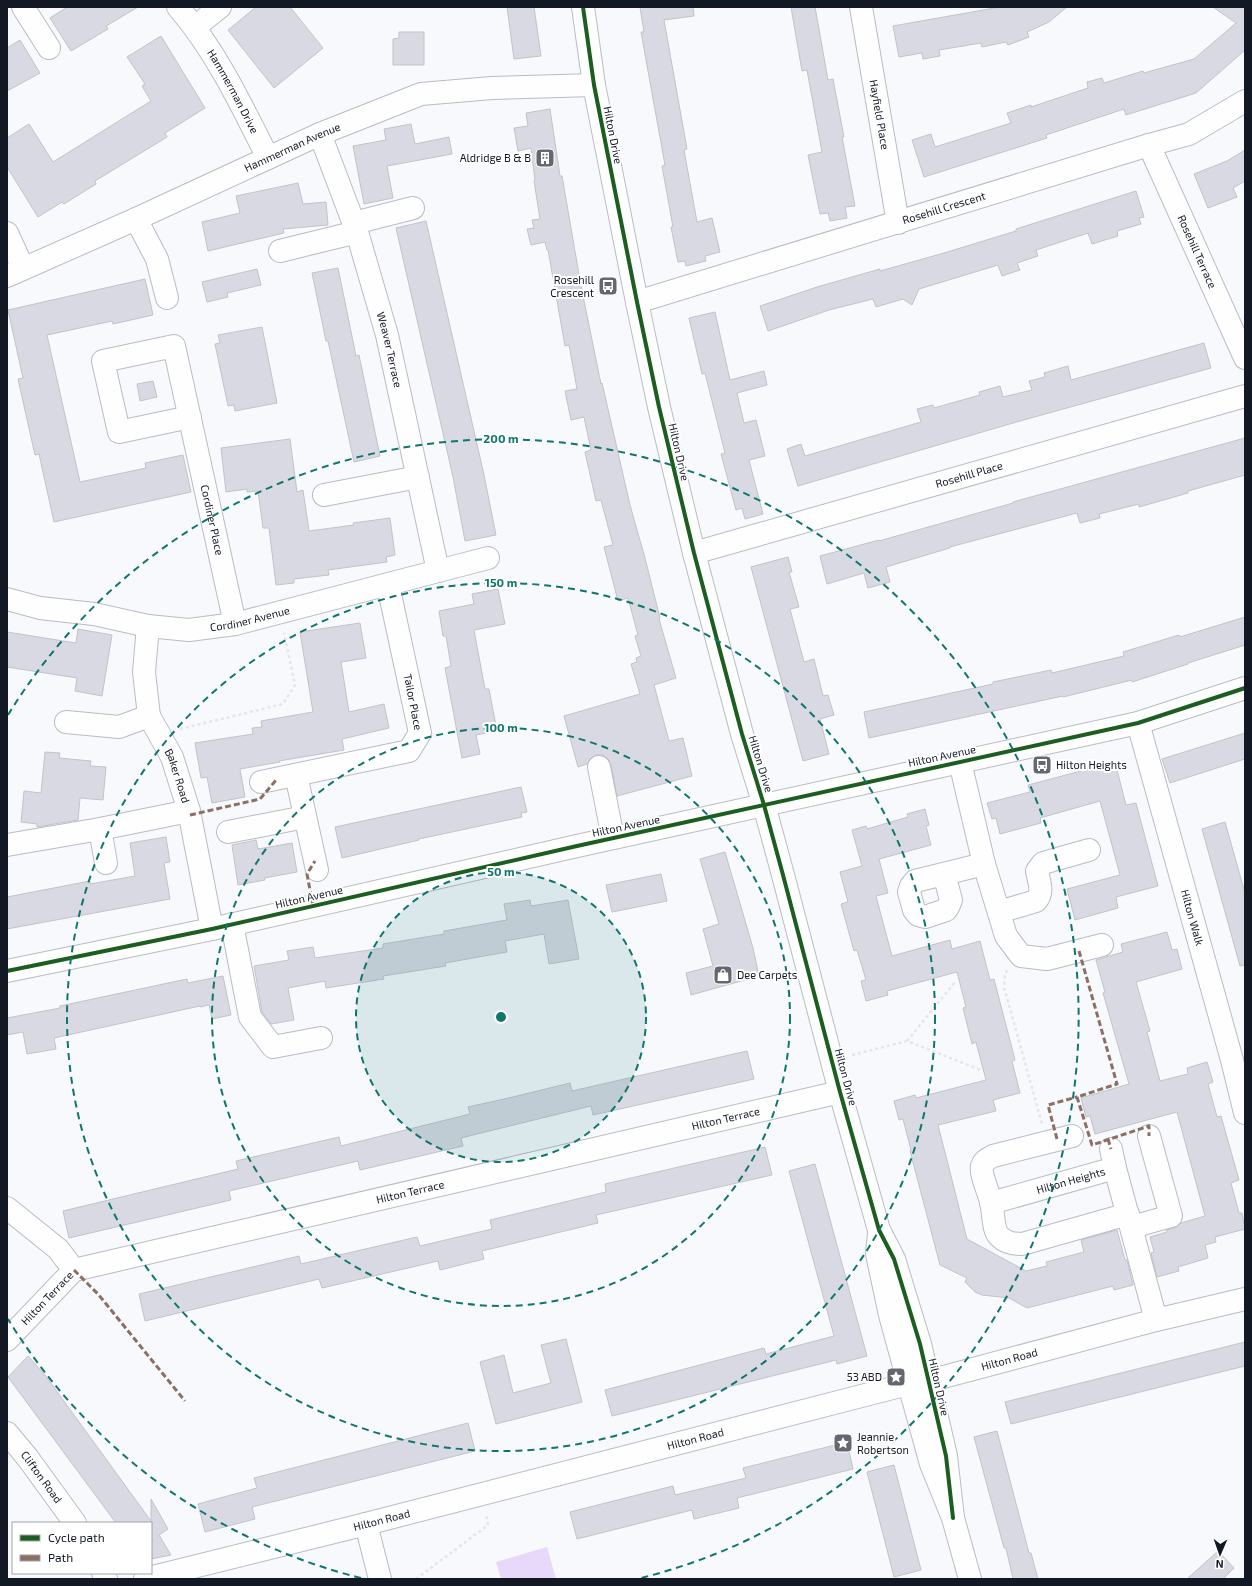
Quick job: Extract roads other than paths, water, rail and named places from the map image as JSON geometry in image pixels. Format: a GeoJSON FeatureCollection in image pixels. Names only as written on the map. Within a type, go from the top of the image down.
{"type":"FeatureCollection","features":[{"type":"Feature","properties":{"kind":"street"},"geometry":{"type":"LineString","coordinates":[[23,7],[49,48]]}},
{"type":"Feature","properties":{"kind":"street","name":"Hammerman Drive"},"geometry":{"type":"LineString","coordinates":[[178,7],[195,27],[235,92],[268,158]]}},
{"type":"Feature","properties":{"kind":"street"},"geometry":{"type":"LineString","coordinates":[[195,27],[220,7]]}},
{"type":"Feature","properties":{"kind":"street","name":"Hilton Drive"},"geometry":{"type":"LineString","coordinates":[[583,7],[594,85],[637,302],[659,406],[694,553],[742,734],[764,805],[840,1092],[879,1230],[894,1259],[920,1344],[918,1382],[946,1456],[953,1518],[970,1579]]}},
{"type":"Feature","properties":{"kind":"street","name":"Hayfield Place"},"geometry":{"type":"LineString","coordinates":[[862,7],[898,222]]}},
{"type":"Feature","properties":{"kind":"street","name":"Hammerman Avenue"},"geometry":{"type":"LineString","coordinates":[[15,272],[136,219],[320,134],[422,94],[492,88],[594,85]]}},
{"type":"Feature","properties":{"kind":"street","name":"Rosehill Crescent"},"geometry":{"type":"LineString","coordinates":[[637,302],[1189,134],[1245,101]]}},
{"type":"Feature","properties":{"kind":"street","name":"Weaver Terrace"},"geometry":{"type":"LineString","coordinates":[[320,134],[355,228],[387,334],[438,571]]}},
{"type":"Feature","properties":{"kind":"street","name":"Rosehill Terrace"},"geometry":{"type":"LineString","coordinates":[[1149,145],[1245,358]]}},
{"type":"Feature","properties":{"kind":"street"},"geometry":{"type":"LineString","coordinates":[[280,250],[355,228],[414,208]]}},
{"type":"Feature","properties":{"kind":"street"},"geometry":{"type":"LineString","coordinates":[[136,219],[158,258],[167,298]]}},
{"type":"Feature","properties":{"kind":"street"},"geometry":{"type":"LineString","coordinates":[[7,233],[15,272]]}},
{"type":"Feature","properties":{"kind":"street","name":"Cordiner Place"},"geometry":{"type":"LineString","coordinates":[[190,417],[118,432],[103,361],[174,346],[190,417],[235,624]]}},
{"type":"Feature","properties":{"kind":"street","name":"Rosehill Place"},"geometry":{"type":"LineString","coordinates":[[694,553],[1245,396]]}},
{"type":"Feature","properties":{"kind":"street"},"geometry":{"type":"LineString","coordinates":[[324,495],[418,477]]}},
{"type":"Feature","properties":{"kind":"street","name":"Cordiner Avenue"},"geometry":{"type":"LineString","coordinates":[[7,599],[40,608],[94,614],[148,626],[189,630],[235,624],[488,558]]}},
{"type":"Feature","properties":{"kind":"street","name":"Tailor Place"},"geometry":{"type":"LineString","coordinates":[[261,782],[408,751],[420,733],[388,585]]}},
{"type":"Feature","properties":{"kind":"street","name":"Baker Road"},"geometry":{"type":"LineString","coordinates":[[148,626],[144,672],[154,725],[172,757],[250,1018],[273,1047],[321,1038]]}},
{"type":"Feature","properties":{"kind":"street","name":"Hilton Avenue"},"geometry":{"type":"LineString","coordinates":[[7,971],[222,927],[614,838],[1138,723],[1245,688]]}},
{"type":"Feature","properties":{"kind":"street"},"geometry":{"type":"LineString","coordinates":[[66,722],[119,727],[154,725]]}},
{"type":"Feature","properties":{"kind":"street","name":"Hilton Walk"},"geometry":{"type":"LineString","coordinates":[[1138,723],[1232,1060],[1245,1113]]}},
{"type":"Feature","properties":{"kind":"street"},"geometry":{"type":"LineString","coordinates":[[960,762],[984,864],[1006,936],[1021,956],[1047,959],[1102,945]]}},
{"type":"Feature","properties":{"kind":"street"},"geometry":{"type":"LineString","coordinates":[[599,767],[614,838]]}},
{"type":"Feature","properties":{"kind":"street"},"geometry":{"type":"LineString","coordinates":[[296,775],[317,870]]}},
{"type":"Feature","properties":{"kind":"street"},"geometry":{"type":"LineString","coordinates":[[7,845],[100,829],[189,811]]}},
{"type":"Feature","properties":{"kind":"street"},"geometry":{"type":"LineString","coordinates":[[228,832],[305,817]]}},
{"type":"Feature","properties":{"kind":"street"},"geometry":{"type":"LineString","coordinates":[[100,829],[106,863]]}},
{"type":"Feature","properties":{"kind":"street"},"geometry":{"type":"LineString","coordinates":[[999,912],[1036,900],[1041,892],[1038,871],[1043,863],[1089,850]]}},
{"type":"Feature","properties":{"kind":"street"},"geometry":{"type":"LineString","coordinates":[[944,874],[984,864]]}},
{"type":"Feature","properties":{"kind":"street","name":"Hilton Terrace"},"geometry":{"type":"LineString","coordinates":[[7,1340],[74,1270],[840,1092]]}},
{"type":"Feature","properties":{"kind":"street"},"geometry":{"type":"LineString","coordinates":[[1072,1136],[993,1156],[985,1160],[982,1167],[982,1174],[991,1203],[995,1230],[999,1237],[1014,1244],[1022,1244],[1130,1221],[1171,1216],[1149,1136]]}},
{"type":"Feature","properties":{"kind":"street","name":"Hilton Heights"},"geometry":{"type":"LineString","coordinates":[[991,1203],[1113,1159],[1156,1320]]}},
{"type":"Feature","properties":{"kind":"street"},"geometry":{"type":"LineString","coordinates":[[7,1208],[58,1249],[74,1270]]}},
{"type":"Feature","properties":{"kind":"street","name":"Hilton Road"},"geometry":{"type":"LineString","coordinates":[[145,1579],[366,1524],[1156,1320],[1245,1299]]}},
{"type":"Feature","properties":{"kind":"street","name":"Clifton Road"},"geometry":{"type":"LineString","coordinates":[[7,1433],[27,1457],[74,1522]]}},
{"type":"Feature","properties":{"kind":"street"},"geometry":{"type":"LineString","coordinates":[[366,1524],[380,1579]]}},
{"type":"Feature","properties":{"kind":"place","name":"Aldridge B & B"},"geometry":{"type":"Point","coordinates":[545,158]}},
{"type":"Feature","properties":{"kind":"place","name":"Rosehill Crescent"},"geometry":{"type":"Point","coordinates":[608,286]}},
{"type":"Feature","properties":{"kind":"place","name":"Hilton Heights"},"geometry":{"type":"Point","coordinates":[1042,765]}},
{"type":"Feature","properties":{"kind":"place","name":"Dee Carpets"},"geometry":{"type":"Point","coordinates":[723,975]}},
{"type":"Feature","properties":{"kind":"place","name":"53 ABD"},"geometry":{"type":"Point","coordinates":[896,1377]}},
{"type":"Feature","properties":{"kind":"place","name":"Jeannie Robertson"},"geometry":{"type":"Point","coordinates":[843,1443]}}]}
